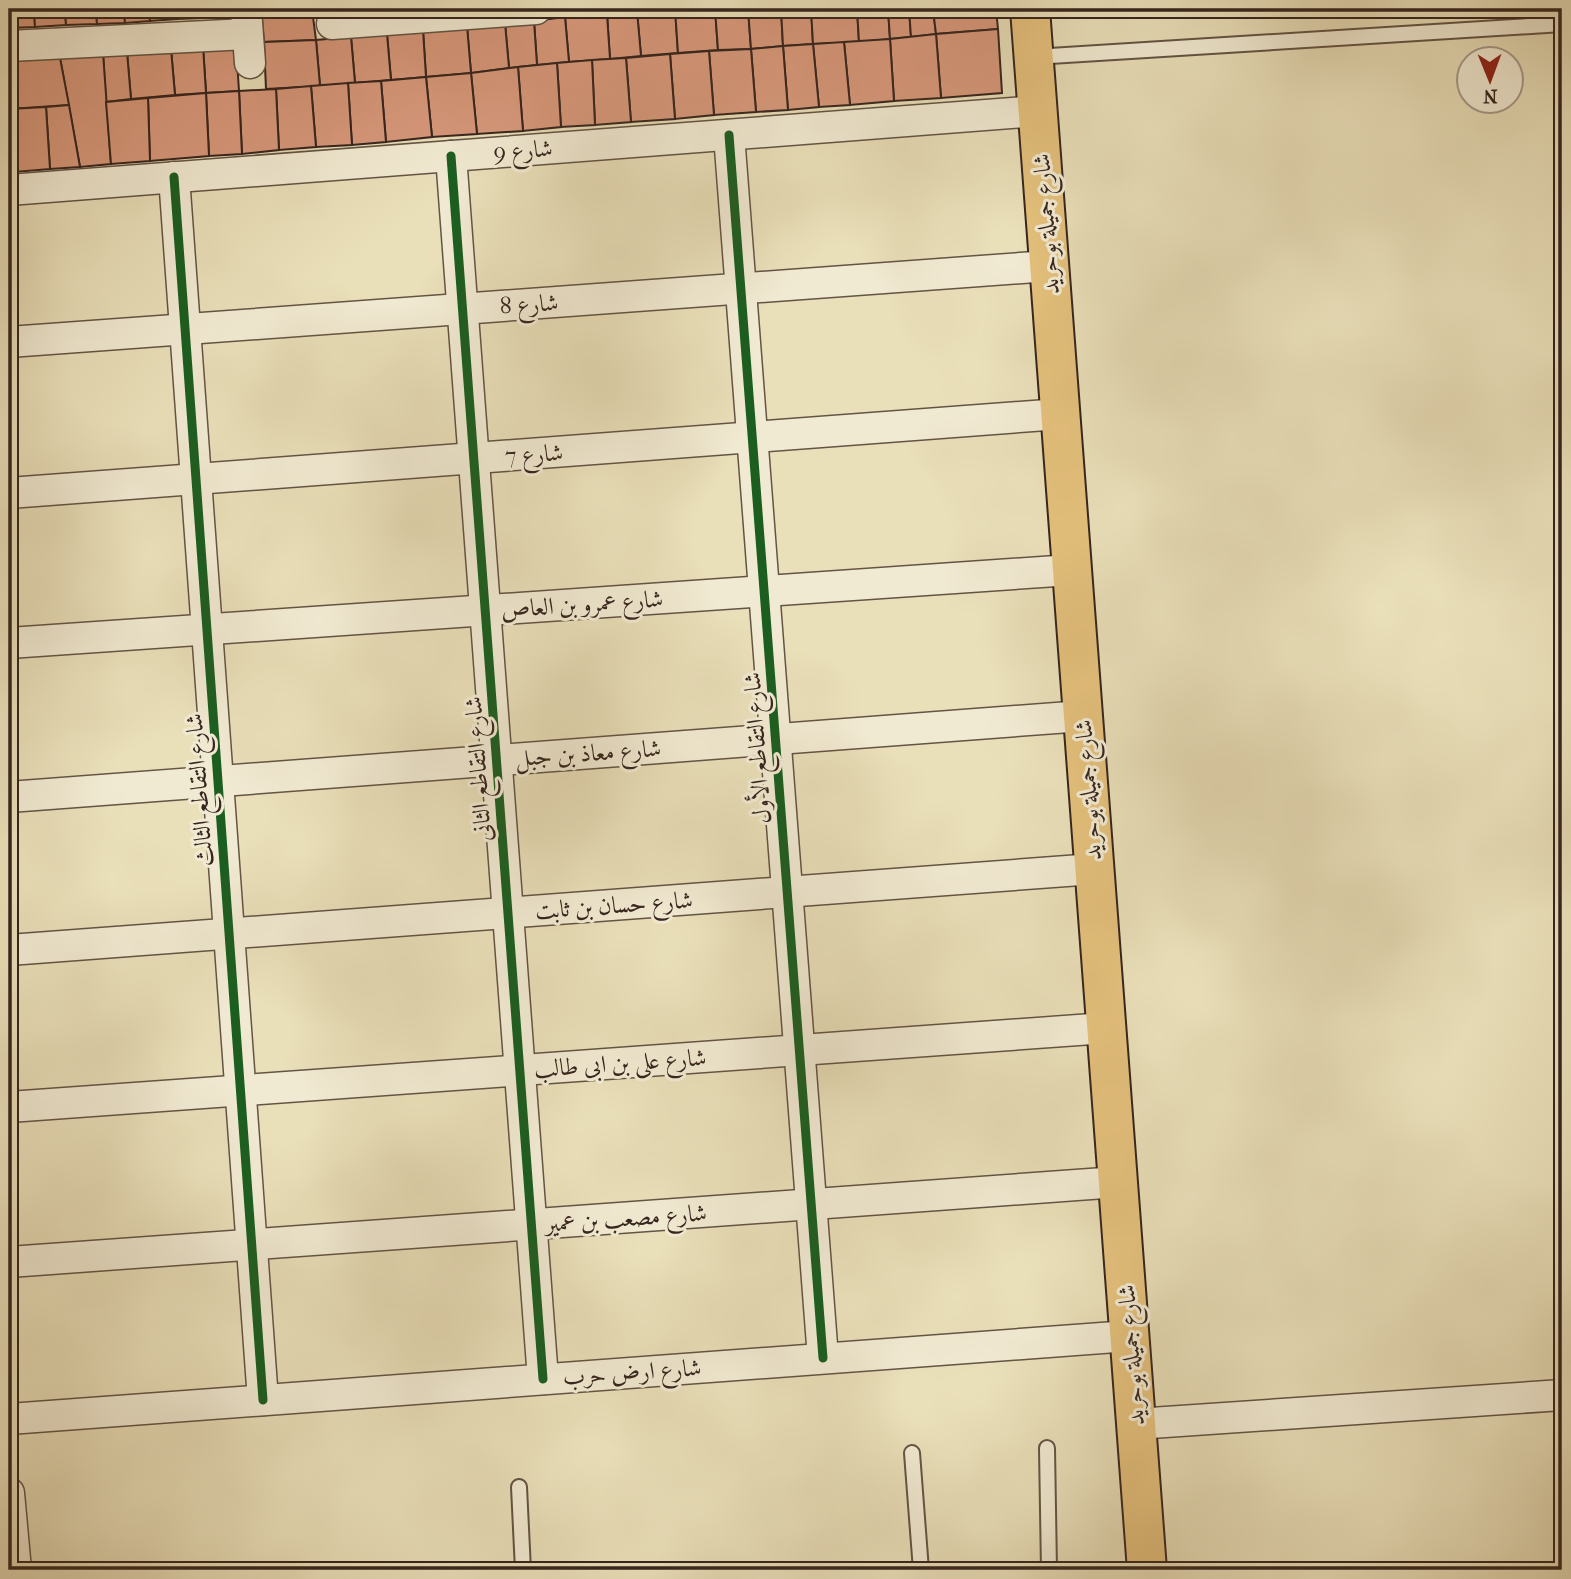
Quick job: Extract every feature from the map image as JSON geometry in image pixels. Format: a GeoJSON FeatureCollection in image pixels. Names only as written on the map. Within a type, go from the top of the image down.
{"type":"FeatureCollection","features":[{"type":"Feature","properties":{"kind":"main road","name":"شارع جميلة بوحريد"},"geometry":{"type":"LineString","coordinates":[[1030,9],[1147,1570]]}},
{"type":"Feature","properties":{"kind":"street"},"geometry":{"type":"LineString","coordinates":[[332,24],[536,9]]}},
{"type":"Feature","properties":{"kind":"street"},"geometry":{"type":"LineString","coordinates":[[9,46],[246,21],[250,63]]}},
{"type":"Feature","properties":{"kind":"street","name":"شارع 9"},"geometry":{"type":"LineString","coordinates":[[9,190],[1037,111]]}},
{"type":"Feature","properties":{"kind":"street","name":"شارع التقاطع الأول"},"geometry":{"type":"LineString","coordinates":[[729,135],[823,1358]]}},
{"type":"Feature","properties":{"kind":"street","name":"شارع التقاطع الثانى"},"geometry":{"type":"LineString","coordinates":[[451,156],[543,1379]]}},
{"type":"Feature","properties":{"kind":"street","name":"شارع التقاطع الثالث"},"geometry":{"type":"LineString","coordinates":[[174,177],[263,1400]]}},
{"type":"Feature","properties":{"kind":"street","name":"شارع 8"},"geometry":{"type":"LineString","coordinates":[[9,342],[1049,266]]}},
{"type":"Feature","properties":{"kind":"street","name":"شارع 7"},"geometry":{"type":"LineString","coordinates":[[9,493],[1060,414]]}},
{"type":"Feature","properties":{"kind":"street","name":"شارع عمرو بن العاص"},"geometry":{"type":"LineString","coordinates":[[9,643],[1072,570]]}},
{"type":"Feature","properties":{"kind":"street","name":"شارع معاذ بن جبل"},"geometry":{"type":"LineString","coordinates":[[9,797],[1083,716]]}},
{"type":"Feature","properties":{"kind":"street","name":"شارع حسان بن ثابت"},"geometry":{"type":"LineString","coordinates":[[9,950],[1094,869]]}},
{"type":"Feature","properties":{"kind":"street","name":"شارع على بن ابى طالب"},"geometry":{"type":"LineString","coordinates":[[9,1107],[1106,1028]]}},
{"type":"Feature","properties":{"kind":"street","name":"شارع مصعب بن عمير"},"geometry":{"type":"LineString","coordinates":[[9,1262],[1118,1182]]}},
{"type":"Feature","properties":{"kind":"street","name":"شارع ارض حرب"},"geometry":{"type":"LineString","coordinates":[[9,1419],[1129,1336]]}},
{"type":"Feature","properties":{"kind":"street"},"geometry":{"type":"LineString","coordinates":[[1136,1424],[1562,1395]]}},
{"type":"Feature","properties":{"kind":"street"},"geometry":{"type":"LineString","coordinates":[[9,1493],[16,1570]]}},
{"type":"Feature","properties":{"kind":"lane"},"geometry":{"type":"LineString","coordinates":[[1033,57],[1562,24]]}},
{"type":"Feature","properties":{"kind":"lane"},"geometry":{"type":"LineString","coordinates":[[1046,1448],[1049,1570]]}},
{"type":"Feature","properties":{"kind":"lane"},"geometry":{"type":"LineString","coordinates":[[912,1452],[921,1570]]}},
{"type":"Feature","properties":{"kind":"lane"},"geometry":{"type":"LineString","coordinates":[[519,1487],[523,1570]]}},
{"type":"Feature","properties":{"kind":"building"},"geometry":{"type":"Polygon","coordinates":[[[9,9],[34,9],[35,27],[9,28],[9,9]]]}},
{"type":"Feature","properties":{"kind":"building"},"geometry":{"type":"Polygon","coordinates":[[[34,9],[65,9],[66,25],[35,27],[34,9]]]}},
{"type":"Feature","properties":{"kind":"building"},"geometry":{"type":"Polygon","coordinates":[[[65,9],[96,9],[97,24],[66,25],[65,9]]]}},
{"type":"Feature","properties":{"kind":"building"},"geometry":{"type":"Polygon","coordinates":[[[96,9],[124,9],[125,23],[97,24],[96,9]]]}},
{"type":"Feature","properties":{"kind":"building"},"geometry":{"type":"Polygon","coordinates":[[[124,9],[149,9],[150,21],[125,23],[124,9]]]}},
{"type":"Feature","properties":{"kind":"building"},"geometry":{"type":"Polygon","coordinates":[[[149,9],[177,9],[177,19],[150,21],[149,9]]]}},
{"type":"Feature","properties":{"kind":"building"},"geometry":{"type":"Polygon","coordinates":[[[177,9],[201,9],[202,18],[177,19],[177,9]]]}},
{"type":"Feature","properties":{"kind":"building"},"geometry":{"type":"Polygon","coordinates":[[[201,9],[234,9],[234,16],[202,18],[201,9]]]}},
{"type":"Feature","properties":{"kind":"building"},"geometry":{"type":"Polygon","coordinates":[[[261,9],[312,9],[316,40],[264,42],[261,9]]]}},
{"type":"Feature","properties":{"kind":"building"},"geometry":{"type":"Polygon","coordinates":[[[675,9],[678,53],[641,56],[637,11],[675,9]]]}},
{"type":"Feature","properties":{"kind":"building"},"geometry":{"type":"Polygon","coordinates":[[[675,9],[715,9],[718,50],[678,53],[675,9]]]}},
{"type":"Feature","properties":{"kind":"building"},"geometry":{"type":"Polygon","coordinates":[[[715,9],[748,9],[751,49],[718,50],[715,9]]]}},
{"type":"Feature","properties":{"kind":"building"},"geometry":{"type":"Polygon","coordinates":[[[748,9],[781,9],[783,46],[751,49],[748,9]]]}},
{"type":"Feature","properties":{"kind":"building"},"geometry":{"type":"Polygon","coordinates":[[[781,9],[811,9],[813,44],[783,46],[781,9]]]}},
{"type":"Feature","properties":{"kind":"building"},"geometry":{"type":"Polygon","coordinates":[[[811,9],[857,9],[859,42],[813,44],[811,9]]]}},
{"type":"Feature","properties":{"kind":"building"},"geometry":{"type":"Polygon","coordinates":[[[857,9],[888,9],[890,39],[859,42],[857,9]]]}},
{"type":"Feature","properties":{"kind":"building"},"geometry":{"type":"Polygon","coordinates":[[[888,9],[909,9],[911,37],[890,39],[888,9]]]}},
{"type":"Feature","properties":{"kind":"building"},"geometry":{"type":"Polygon","coordinates":[[[909,9],[933,9],[936,34],[911,37],[909,9]]]}},
{"type":"Feature","properties":{"kind":"building"},"geometry":{"type":"Polygon","coordinates":[[[933,9],[996,9],[998,29],[936,34],[933,9]]]}},
{"type":"Feature","properties":{"kind":"building"},"geometry":{"type":"Polygon","coordinates":[[[637,11],[641,56],[610,59],[607,14],[637,11]]]}},
{"type":"Feature","properties":{"kind":"building"},"geometry":{"type":"Polygon","coordinates":[[[607,14],[610,59],[569,62],[565,17],[607,14]]]}},
{"type":"Feature","properties":{"kind":"building"},"geometry":{"type":"Polygon","coordinates":[[[565,17],[569,62],[537,65],[534,21],[565,17]]]}},
{"type":"Feature","properties":{"kind":"building"},"geometry":{"type":"Polygon","coordinates":[[[534,21],[537,65],[509,68],[505,23],[534,21]]]}},
{"type":"Feature","properties":{"kind":"building"},"geometry":{"type":"Polygon","coordinates":[[[505,23],[509,68],[471,73],[467,26],[505,23]]]}},
{"type":"Feature","properties":{"kind":"building"},"geometry":{"type":"Polygon","coordinates":[[[467,26],[471,73],[426,77],[423,30],[467,26]]]}},
{"type":"Feature","properties":{"kind":"building"},"geometry":{"type":"Polygon","coordinates":[[[998,29],[1002,93],[941,98],[936,34],[998,29]]]}},
{"type":"Feature","properties":{"kind":"building"},"geometry":{"type":"Polygon","coordinates":[[[423,30],[426,77],[391,80],[387,34],[423,30]]]}},
{"type":"Feature","properties":{"kind":"building"},"geometry":{"type":"Polygon","coordinates":[[[387,34],[391,80],[355,83],[351,37],[387,34]]]}},
{"type":"Feature","properties":{"kind":"building"},"geometry":{"type":"Polygon","coordinates":[[[936,34],[941,98],[894,101],[890,39],[936,34]]]}},
{"type":"Feature","properties":{"kind":"building"},"geometry":{"type":"Polygon","coordinates":[[[351,37],[355,83],[320,86],[316,40],[351,37]]]}},
{"type":"Feature","properties":{"kind":"building"},"geometry":{"type":"Polygon","coordinates":[[[890,39],[894,101],[850,105],[844,42],[890,39]]]}},
{"type":"Feature","properties":{"kind":"building"},"geometry":{"type":"Polygon","coordinates":[[[316,40],[320,86],[266,89],[264,42],[316,40]]]}},
{"type":"Feature","properties":{"kind":"building"},"geometry":{"type":"Polygon","coordinates":[[[844,42],[850,105],[819,107],[813,44],[844,42]]]}},
{"type":"Feature","properties":{"kind":"building"},"geometry":{"type":"Polygon","coordinates":[[[813,44],[819,107],[788,110],[783,46],[813,44]]]}},
{"type":"Feature","properties":{"kind":"building"},"geometry":{"type":"Polygon","coordinates":[[[236,45],[239,91],[206,93],[203,46],[236,45]]]}},
{"type":"Feature","properties":{"kind":"building"},"geometry":{"type":"Polygon","coordinates":[[[203,46],[206,93],[175,95],[171,49],[203,46]]]}},
{"type":"Feature","properties":{"kind":"building"},"geometry":{"type":"Polygon","coordinates":[[[783,46],[788,110],[756,112],[751,49],[783,46]]]}},
{"type":"Feature","properties":{"kind":"building"},"geometry":{"type":"Polygon","coordinates":[[[171,49],[175,95],[131,99],[127,52],[171,49]]]}},
{"type":"Feature","properties":{"kind":"building"},"geometry":{"type":"Polygon","coordinates":[[[751,49],[756,112],[714,115],[709,51],[751,49]]]}},
{"type":"Feature","properties":{"kind":"building"},"geometry":{"type":"Polygon","coordinates":[[[709,51],[714,115],[675,119],[670,54],[709,51]]]}},
{"type":"Feature","properties":{"kind":"building"},"geometry":{"type":"Polygon","coordinates":[[[127,52],[131,99],[106,102],[103,53],[127,52]]]}},
{"type":"Feature","properties":{"kind":"building"},"geometry":{"type":"Polygon","coordinates":[[[103,53],[111,164],[80,167],[60,58],[103,53]]]}},
{"type":"Feature","properties":{"kind":"building"},"geometry":{"type":"Polygon","coordinates":[[[670,54],[675,119],[631,122],[626,58],[670,54]]]}},
{"type":"Feature","properties":{"kind":"building"},"geometry":{"type":"Polygon","coordinates":[[[60,58],[69,105],[10,109],[9,61],[60,58]]]}},
{"type":"Feature","properties":{"kind":"building"},"geometry":{"type":"Polygon","coordinates":[[[626,58],[631,122],[595,125],[592,60],[626,58]]]}},
{"type":"Feature","properties":{"kind":"building"},"geometry":{"type":"Polygon","coordinates":[[[592,60],[595,125],[561,127],[557,63],[592,60]]]}},
{"type":"Feature","properties":{"kind":"building"},"geometry":{"type":"Polygon","coordinates":[[[557,63],[561,127],[523,131],[518,67],[557,63]]]}},
{"type":"Feature","properties":{"kind":"building"},"geometry":{"type":"Polygon","coordinates":[[[518,67],[523,131],[477,134],[471,73],[518,67]]]}},
{"type":"Feature","properties":{"kind":"building"},"geometry":{"type":"Polygon","coordinates":[[[471,73],[477,134],[432,137],[426,77],[471,73]]]}},
{"type":"Feature","properties":{"kind":"building"},"geometry":{"type":"Polygon","coordinates":[[[426,77],[432,137],[386,142],[381,81],[426,77]]]}},
{"type":"Feature","properties":{"kind":"building"},"geometry":{"type":"Polygon","coordinates":[[[381,81],[386,142],[352,145],[348,83],[381,81]]]}},
{"type":"Feature","properties":{"kind":"building"},"geometry":{"type":"Polygon","coordinates":[[[348,83],[352,145],[316,147],[311,86],[348,83]]]}},
{"type":"Feature","properties":{"kind":"building"},"geometry":{"type":"Polygon","coordinates":[[[311,86],[316,147],[279,150],[276,89],[311,86]]]}},
{"type":"Feature","properties":{"kind":"building"},"geometry":{"type":"Polygon","coordinates":[[[276,89],[279,150],[242,154],[239,91],[276,89]]]}},
{"type":"Feature","properties":{"kind":"building"},"geometry":{"type":"Polygon","coordinates":[[[239,91],[242,154],[209,156],[206,93],[239,91]]]}},
{"type":"Feature","properties":{"kind":"building"},"geometry":{"type":"Polygon","coordinates":[[[206,93],[209,156],[150,161],[148,98],[206,93]]]}},
{"type":"Feature","properties":{"kind":"building"},"geometry":{"type":"Polygon","coordinates":[[[148,98],[150,161],[111,164],[106,102],[148,98]]]}},
{"type":"Feature","properties":{"kind":"building"},"geometry":{"type":"Polygon","coordinates":[[[69,105],[80,167],[50,169],[46,107],[69,105]]]}},
{"type":"Feature","properties":{"kind":"building"},"geometry":{"type":"Polygon","coordinates":[[[46,107],[50,169],[14,172],[10,109],[46,107]]]}},
{"type":"Feature","properties":{"kind":"building"},"geometry":{"type":"Polygon","coordinates":[[[9,109],[14,172],[9,172],[9,109]]]}},
{"type":"Feature","properties":{"kind":"cycle path"},"geometry":{"type":"LineString","coordinates":[[729,135],[823,1358]]}},
{"type":"Feature","properties":{"kind":"cycle path"},"geometry":{"type":"LineString","coordinates":[[451,156],[543,1379]]}},
{"type":"Feature","properties":{"kind":"cycle path"},"geometry":{"type":"LineString","coordinates":[[174,177],[263,1400]]}}]}
